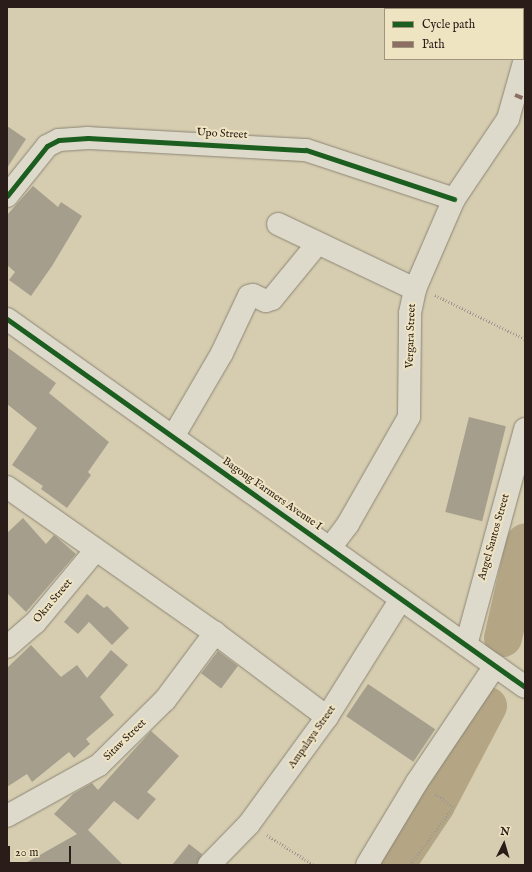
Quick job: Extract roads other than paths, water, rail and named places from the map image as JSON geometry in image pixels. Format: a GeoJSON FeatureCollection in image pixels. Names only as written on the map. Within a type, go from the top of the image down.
{"type":"FeatureCollection","features":[{"type":"Feature","properties":{"kind":"street","name":"Vergara Street"},"geometry":{"type":"LineString","coordinates":[[330,548],[348,524],[409,417],[410,312],[416,287],[454,199],[508,119],[525,58]]}},
{"type":"Feature","properties":{"kind":"street","name":"Upo Street"},"geometry":{"type":"LineString","coordinates":[[7,196],[47,146],[59,140],[88,138],[306,150],[454,199]]}},
{"type":"Feature","properties":{"kind":"street"},"geometry":{"type":"LineString","coordinates":[[278,224],[416,287]]}},
{"type":"Feature","properties":{"kind":"street"},"geometry":{"type":"LineString","coordinates":[[173,437],[222,353],[246,301],[253,295],[262,300],[272,299],[318,243]]}},
{"type":"Feature","properties":{"kind":"street","name":"Bagong Farmers Avenue I"},"geometry":{"type":"LineString","coordinates":[[7,319],[525,687]]}},
{"type":"Feature","properties":{"kind":"street","name":"Angel Santos Street"},"geometry":{"type":"LineString","coordinates":[[466,645],[525,430]]}},
{"type":"Feature","properties":{"kind":"street"},"geometry":{"type":"LineString","coordinates":[[7,487],[95,551],[215,633],[327,717]]}},
{"type":"Feature","properties":{"kind":"street","name":"Okra Street"},"geometry":{"type":"LineString","coordinates":[[7,647],[35,623],[95,551]]}},
{"type":"Feature","properties":{"kind":"street","name":"Ampalaya Street"},"geometry":{"type":"LineString","coordinates":[[209,865],[249,824],[327,717],[401,599]]}},
{"type":"Feature","properties":{"kind":"street","name":"Sitaw Street"},"geometry":{"type":"LineString","coordinates":[[7,816],[100,765],[165,700],[215,633]]}},
{"type":"Feature","properties":{"kind":"street"},"geometry":{"type":"LineString","coordinates":[[367,865],[417,782],[495,666]]}},
{"type":"Feature","properties":{"kind":"waterway"},"geometry":{"type":"LineString","coordinates":[[503,638],[525,543]]}},
{"type":"Feature","properties":{"kind":"waterway"},"geometry":{"type":"LineString","coordinates":[[396,865],[436,805],[488,706]]}}]}
